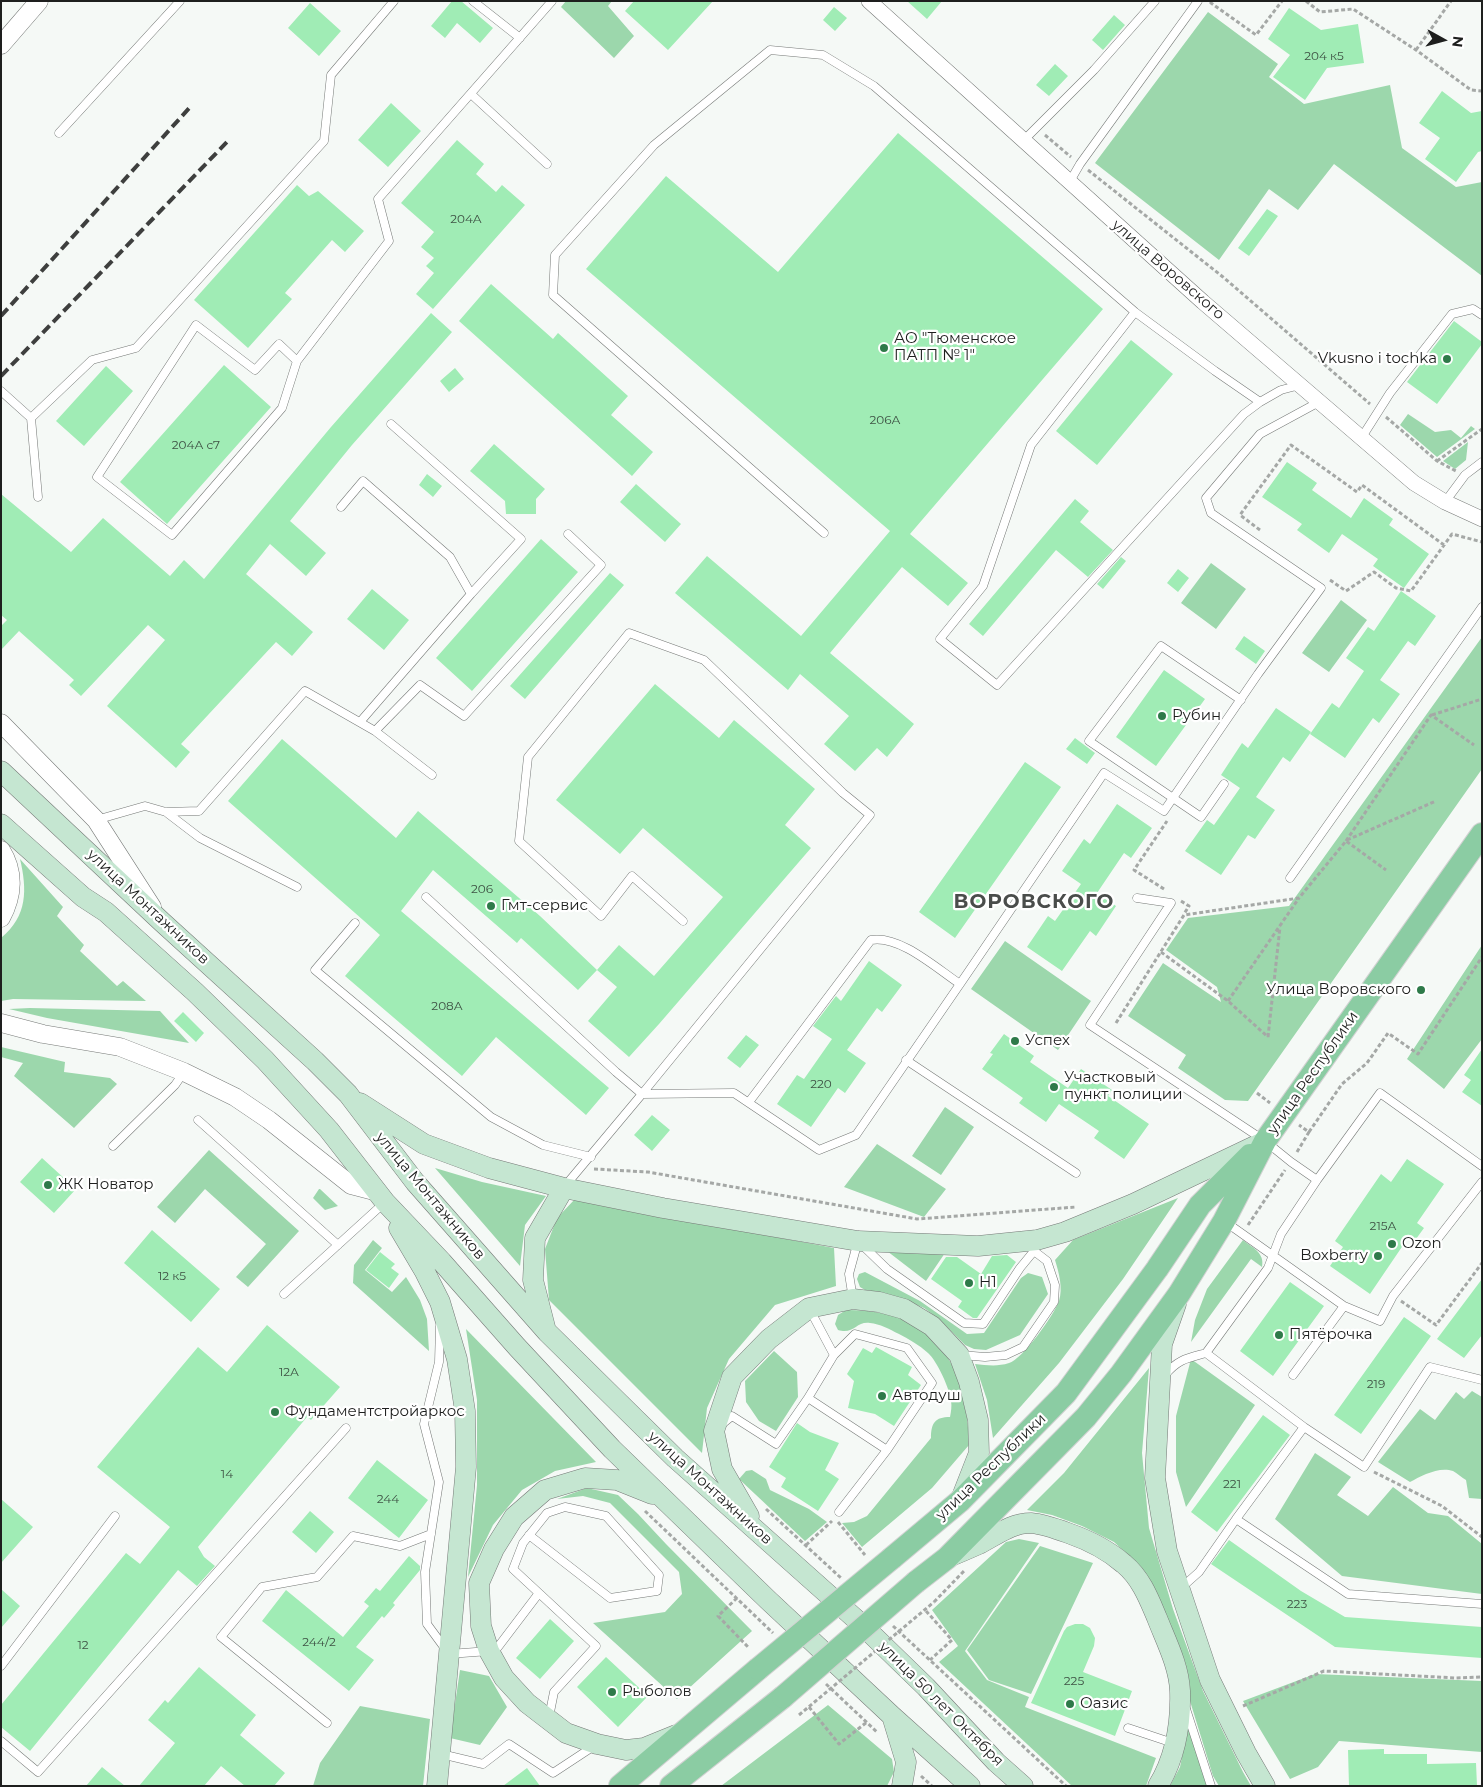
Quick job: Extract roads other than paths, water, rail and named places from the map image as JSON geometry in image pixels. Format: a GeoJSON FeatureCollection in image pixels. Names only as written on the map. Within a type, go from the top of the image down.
{"type":"FeatureCollection","features":[{"type":"Feature","properties":{"kind":"main road","name":"улица Монтажников"},"geometry":{"type":"LineString","coordinates":[[1,771],[162,922],[315,1061],[348,1094],[415,1182],[547,1332],[675,1458],[859,1622]]}},
{"type":"Feature","properties":{"kind":"main road","name":"улица Монтажников"},"geometry":{"type":"LineString","coordinates":[[1,824],[83,897],[112,918],[195,992],[265,1060],[329,1130],[381,1197],[612,1449],[892,1716]]}},
{"type":"Feature","properties":{"kind":"main road","name":"улица Республики"},"geometry":{"type":"LineString","coordinates":[[671,1786],[783,1697],[916,1582],[947,1558],[1086,1417],[1121,1374],[1179,1294],[1224,1221],[1266,1141],[1482,834]]}},
{"type":"Feature","properties":{"kind":"main road"},"geometry":{"type":"LineString","coordinates":[[348,1094],[424,1144],[489,1168],[564,1188],[663,1208],[858,1241],[978,1246],[1036,1246],[1266,1141]]}},
{"type":"Feature","properties":{"kind":"main road","name":"улица Республики"},"geometry":{"type":"LineString","coordinates":[[620,1786],[680,1733],[960,1501],[1066,1393],[1157,1269],[1200,1205],[1266,1141]]}},
{"type":"Feature","properties":{"kind":"main road"},"geometry":{"type":"LineString","coordinates":[[547,1332],[533,1280],[535,1238],[564,1188]]}},
{"type":"Feature","properties":{"kind":"main road"},"geometry":{"type":"LineString","coordinates":[[381,1197],[425,1272],[440,1302],[457,1359],[465,1420],[466,1467],[437,1786]]}},
{"type":"Feature","properties":{"kind":"main road"},"geometry":{"type":"LineString","coordinates":[[1179,1294],[1162,1344],[1159,1382],[1155,1478],[1167,1551],[1210,1680],[1246,1753],[1265,1786]]}},
{"type":"Feature","properties":{"kind":"main road"},"geometry":{"type":"LineString","coordinates":[[756,1529],[722,1469],[714,1431],[732,1377],[769,1339],[809,1308],[853,1299],[879,1302],[904,1309],[932,1326],[959,1355],[969,1382],[978,1420],[979,1453],[960,1501]]}},
{"type":"Feature","properties":{"kind":"main road"},"geometry":{"type":"LineString","coordinates":[[661,1497],[617,1480],[585,1478],[545,1490],[514,1517],[494,1549],[480,1583],[481,1626],[489,1651],[504,1678],[527,1703],[566,1733],[598,1744],[626,1750],[644,1748],[680,1733]]}},
{"type":"Feature","properties":{"kind":"main road"},"geometry":{"type":"LineString","coordinates":[[947,1558],[979,1544],[1008,1527],[1032,1524],[1056,1529],[1079,1537],[1104,1549],[1126,1564],[1140,1581],[1151,1603],[1174,1664],[1180,1690],[1175,1743],[1170,1763],[1158,1786]]}},
{"type":"Feature","properties":{"kind":"main road","name":"улица 50 лет Октября"},"geometry":{"type":"LineString","coordinates":[[859,1622],[926,1687],[996,1762],[1024,1786]]}},
{"type":"Feature","properties":{"kind":"main road"},"geometry":{"type":"LineString","coordinates":[[892,1716],[906,1762],[902,1786]]}},
{"type":"Feature","properties":{"kind":"main road"},"geometry":{"type":"LineString","coordinates":[[892,1716],[970,1786]]}},
{"type":"Feature","properties":{"kind":"main road"},"geometry":{"type":"LineString","coordinates":[[689,1786],[704,1760]]}},
{"type":"Feature","properties":{"kind":"street"},"geometry":{"type":"LineString","coordinates":[[1,45],[38,1]]}},
{"type":"Feature","properties":{"kind":"street","name":"улица Воровского"},"geometry":{"type":"LineString","coordinates":[[869,1],[1203,302],[1414,483],[1444,502],[1482,519]]}},
{"type":"Feature","properties":{"kind":"street"},"geometry":{"type":"LineString","coordinates":[[1,723],[96,820],[162,922]]}},
{"type":"Feature","properties":{"kind":"street"},"geometry":{"type":"LineString","coordinates":[[1,850],[10,868],[12,884],[8,906],[1,918]]}},
{"type":"Feature","properties":{"kind":"street"},"geometry":{"type":"LineString","coordinates":[[1,1023],[43,1034],[120,1046],[184,1072],[235,1098],[269,1120],[351,1185],[381,1197]]}},
{"type":"Feature","properties":{"kind":"lane"},"geometry":{"type":"LineString","coordinates":[[59,133],[180,1]]}},
{"type":"Feature","properties":{"kind":"lane"},"geometry":{"type":"LineString","coordinates":[[31,418],[92,360],[136,348],[324,141],[331,75],[394,1]]}},
{"type":"Feature","properties":{"kind":"lane"},"geometry":{"type":"LineString","coordinates":[[473,1],[520,38]]}},
{"type":"Feature","properties":{"kind":"lane"},"geometry":{"type":"LineString","coordinates":[[297,361],[279,344],[255,370],[196,325],[97,477],[172,535],[282,408],[297,361],[389,241],[378,199],[552,1]]}},
{"type":"Feature","properties":{"kind":"lane"},"geometry":{"type":"LineString","coordinates":[[1023,141],[1094,70],[1155,1]]}},
{"type":"Feature","properties":{"kind":"lane"},"geometry":{"type":"LineString","coordinates":[[1069,182],[1198,1]]}},
{"type":"Feature","properties":{"kind":"lane"},"geometry":{"type":"LineString","coordinates":[[824,533],[552,295],[555,255],[654,144],[770,50],[823,56],[874,86],[1135,312],[1260,402]]}},
{"type":"Feature","properties":{"kind":"lane"},"geometry":{"type":"LineString","coordinates":[[471,94],[547,164]]}},
{"type":"Feature","properties":{"kind":"lane"},"geometry":{"type":"LineString","coordinates":[[1362,437],[1380,412],[1390,393],[1452,314],[1473,309],[1482,315]]}},
{"type":"Feature","properties":{"kind":"lane"},"geometry":{"type":"LineString","coordinates":[[1135,312],[1031,445],[983,586],[940,639],[997,684],[1244,414],[1281,390],[1300,385]]}},
{"type":"Feature","properties":{"kind":"lane"},"geometry":{"type":"LineString","coordinates":[[1,391],[31,418],[38,497]]}},
{"type":"Feature","properties":{"kind":"lane"},"geometry":{"type":"LineString","coordinates":[[426,898],[642,1094],[734,1093],[818,1150],[856,1135],[1104,773],[1164,811],[1176,801],[1241,700],[1321,588],[1211,513],[1206,498],[1260,434],[1319,402]]}},
{"type":"Feature","properties":{"kind":"lane"},"geometry":{"type":"LineString","coordinates":[[360,722],[520,539],[391,424]]}},
{"type":"Feature","properties":{"kind":"lane"},"geometry":{"type":"LineString","coordinates":[[1444,502],[1465,476],[1482,462]]}},
{"type":"Feature","properties":{"kind":"lane"},"geometry":{"type":"LineString","coordinates":[[341,507],[363,481],[450,557],[471,594]]}},
{"type":"Feature","properties":{"kind":"lane"},"geometry":{"type":"LineString","coordinates":[[375,731],[420,685],[464,716],[601,565],[568,534]]}},
{"type":"Feature","properties":{"kind":"lane"},"geometry":{"type":"LineString","coordinates":[[1290,878],[1482,607]]}},
{"type":"Feature","properties":{"kind":"lane"},"geometry":{"type":"LineString","coordinates":[[564,1188],[870,815],[843,793],[704,660],[629,633],[528,757],[519,841],[601,916],[632,876],[683,921]]}},
{"type":"Feature","properties":{"kind":"lane"},"geometry":{"type":"LineString","coordinates":[[1224,784],[1201,817],[1090,741],[1161,646],[1241,700]]}},
{"type":"Feature","properties":{"kind":"lane"},"geometry":{"type":"LineString","coordinates":[[96,820],[145,806],[166,812],[199,811],[304,691],[375,731],[432,775]]}},
{"type":"Feature","properties":{"kind":"lane"},"geometry":{"type":"LineString","coordinates":[[166,812],[200,838],[297,886]]}},
{"type":"Feature","properties":{"kind":"lane"},"geometry":{"type":"LineString","coordinates":[[1138,898],[1171,903],[1090,1025],[1266,1141],[1317,1180]]}},
{"type":"Feature","properties":{"kind":"lane"},"geometry":{"type":"LineString","coordinates":[[355,924],[316,970],[491,1117],[543,1145],[591,1157]]}},
{"type":"Feature","properties":{"kind":"lane"},"geometry":{"type":"LineString","coordinates":[[749,1102],[871,940],[878,938],[900,943],[960,984]]}},
{"type":"Feature","properties":{"kind":"lane"},"geometry":{"type":"LineString","coordinates":[[906,1060],[1076,1173]]}},
{"type":"Feature","properties":{"kind":"lane"},"geometry":{"type":"LineString","coordinates":[[113,1146],[174,1085],[184,1072]]}},
{"type":"Feature","properties":{"kind":"lane"},"geometry":{"type":"LineString","coordinates":[[1159,1382],[1173,1366],[1183,1359],[1206,1353],[1268,1268],[1281,1234],[1317,1180],[1380,1093],[1482,1166]]}},
{"type":"Feature","properties":{"kind":"lane"},"geometry":{"type":"LineString","coordinates":[[198,1120],[338,1245]]}},
{"type":"Feature","properties":{"kind":"lane"},"geometry":{"type":"LineString","coordinates":[[1224,1221],[1344,1306],[1380,1321],[1393,1296],[1482,1182]]}},
{"type":"Feature","properties":{"kind":"lane"},"geometry":{"type":"LineString","coordinates":[[284,1294],[338,1245],[381,1197]]}},
{"type":"Feature","properties":{"kind":"lane"},"geometry":{"type":"LineString","coordinates":[[853,1299],[849,1274],[858,1241],[887,1269],[964,1323],[983,1324],[1036,1246],[1047,1261],[1055,1286],[1054,1302],[1023,1347],[1006,1355],[985,1357],[959,1355]]}},
{"type":"Feature","properties":{"kind":"lane"},"geometry":{"type":"LineString","coordinates":[[440,1302],[439,1362],[424,1424],[439,1482],[425,1572],[427,1624],[449,1654],[489,1651],[498,1647],[539,1593]]}},
{"type":"Feature","properties":{"kind":"lane"},"geometry":{"type":"LineString","coordinates":[[1293,1375],[1344,1306]]}},
{"type":"Feature","properties":{"kind":"lane"},"geometry":{"type":"LineString","coordinates":[[809,1308],[834,1355]]}},
{"type":"Feature","properties":{"kind":"lane"},"geometry":{"type":"LineString","coordinates":[[714,1431],[732,1416],[776,1444],[808,1398],[834,1355],[855,1334],[908,1348],[932,1383],[887,1450],[839,1512]]}},
{"type":"Feature","properties":{"kind":"lane"},"geometry":{"type":"LineString","coordinates":[[1206,1353],[1304,1427],[1364,1467],[1430,1367],[1482,1380]]}},
{"type":"Feature","properties":{"kind":"lane"},"geometry":{"type":"LineString","coordinates":[[808,1398],[887,1450]]}},
{"type":"Feature","properties":{"kind":"lane"},"geometry":{"type":"LineString","coordinates":[[1179,1589],[1200,1572],[1236,1518],[1304,1427]]}},
{"type":"Feature","properties":{"kind":"lane"},"geometry":{"type":"LineString","coordinates":[[1,1741],[38,1772],[346,1428]]}},
{"type":"Feature","properties":{"kind":"lane"},"geometry":{"type":"LineString","coordinates":[[529,1535],[610,1598],[657,1591],[659,1575],[606,1516],[565,1507],[547,1512],[529,1535],[523,1543],[513,1569],[596,1646],[554,1692],[548,1719]]}},
{"type":"Feature","properties":{"kind":"lane"},"geometry":{"type":"LineString","coordinates":[[1,1666],[115,1516]]}},
{"type":"Feature","properties":{"kind":"lane"},"geometry":{"type":"LineString","coordinates":[[1236,1518],[1348,1594],[1482,1604]]}},
{"type":"Feature","properties":{"kind":"lane"},"geometry":{"type":"LineString","coordinates":[[327,1723],[221,1637],[262,1587],[317,1577],[353,1536],[400,1546],[431,1534]]}},
{"type":"Feature","properties":{"kind":"lane"},"geometry":{"type":"LineString","coordinates":[[1180,1690],[1211,1786]]}},
{"type":"Feature","properties":{"kind":"lane"},"geometry":{"type":"LineString","coordinates":[[1128,1728],[1175,1743]]}},
{"type":"Feature","properties":{"kind":"lane"},"geometry":{"type":"LineString","coordinates":[[440,1754],[483,1764],[509,1744],[553,1773],[598,1744]]}},
{"type":"Feature","properties":{"kind":"railway"},"geometry":{"type":"LineString","coordinates":[[1,316],[192,105]]}},
{"type":"Feature","properties":{"kind":"railway"},"geometry":{"type":"LineString","coordinates":[[1,376],[227,142]]}},
{"type":"Feature","properties":{"kind":"place","name":"АО \"Тюменское ПАТП № 1\""},"geometry":{"type":"Point","coordinates":[884,348]}},
{"type":"Feature","properties":{"kind":"place","name":"Vkusno i tochka"},"geometry":{"type":"Point","coordinates":[1447,359]}},
{"type":"Feature","properties":{"kind":"place","name":"Рубин"},"geometry":{"type":"Point","coordinates":[1162,716]}},
{"type":"Feature","properties":{"kind":"place","name":"Гмт-сервис"},"geometry":{"type":"Point","coordinates":[491,906]}},
{"type":"Feature","properties":{"kind":"place","name":"Улица Воровского"},"geometry":{"type":"Point","coordinates":[1421,990]}},
{"type":"Feature","properties":{"kind":"place","name":"Успех"},"geometry":{"type":"Point","coordinates":[1015,1041]}},
{"type":"Feature","properties":{"kind":"place","name":"Участковый пункт полиции"},"geometry":{"type":"Point","coordinates":[1054,1087]}},
{"type":"Feature","properties":{"kind":"place","name":"ЖК Новатор"},"geometry":{"type":"Point","coordinates":[48,1185]}},
{"type":"Feature","properties":{"kind":"place","name":"Ozon"},"geometry":{"type":"Point","coordinates":[1392,1244]}},
{"type":"Feature","properties":{"kind":"place","name":"Boxberry"},"geometry":{"type":"Point","coordinates":[1378,1256]}},
{"type":"Feature","properties":{"kind":"place","name":"Н1"},"geometry":{"type":"Point","coordinates":[969,1283]}},
{"type":"Feature","properties":{"kind":"place","name":"Пятёрочка"},"geometry":{"type":"Point","coordinates":[1279,1335]}},
{"type":"Feature","properties":{"kind":"place","name":"Автодуш"},"geometry":{"type":"Point","coordinates":[882,1396]}},
{"type":"Feature","properties":{"kind":"place","name":"Фундаментстройаркос"},"geometry":{"type":"Point","coordinates":[275,1412]}},
{"type":"Feature","properties":{"kind":"place","name":"Рыболов"},"geometry":{"type":"Point","coordinates":[612,1692]}},
{"type":"Feature","properties":{"kind":"place","name":"Оазис"},"geometry":{"type":"Point","coordinates":[1070,1704]}},
{"type":"Feature","properties":{"kind":"district","name":"ВОРОВСКОГО"},"geometry":{"type":"Point","coordinates":[1034,902]}}]}
